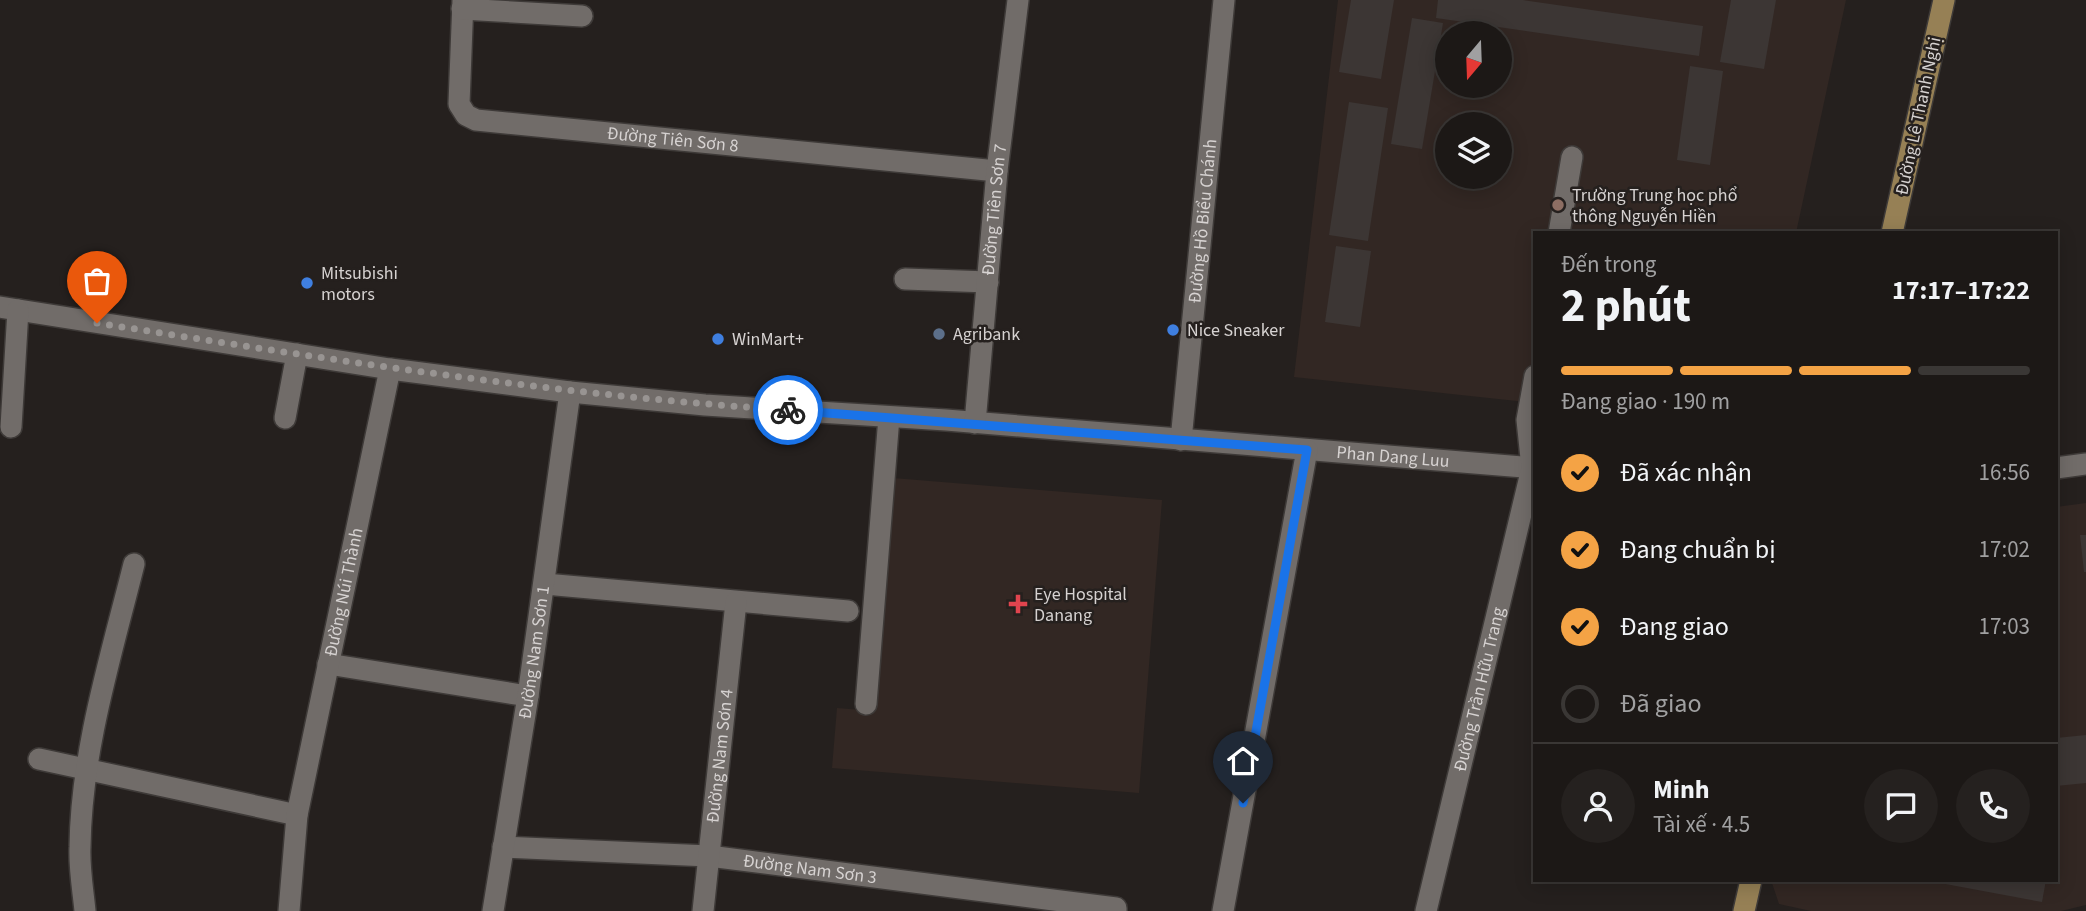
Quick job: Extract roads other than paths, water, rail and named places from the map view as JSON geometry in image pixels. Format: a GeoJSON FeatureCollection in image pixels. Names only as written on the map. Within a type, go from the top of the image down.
{"type":"FeatureCollection","features":[{"type":"Feature","properties":{"kind":"main road","name":"Đường Lê Thanh Nghị"},"geometry":{"type":"LineString","coordinates":[[1892,231],[1944,0]]}},
{"type":"Feature","properties":{"kind":"main road"},"geometry":{"type":"LineString","coordinates":[[1744,911],[1751,882]]}},
{"type":"Feature","properties":{"kind":"street","name":"Đường Tiên Sơn 7"},"geometry":{"type":"LineString","coordinates":[[975,423],[997,170],[1018,0]]}},
{"type":"Feature","properties":{"kind":"street","name":"Đường Hồ Biểu Chánh"},"geometry":{"type":"LineString","coordinates":[[1181,440],[1224,0]]}},
{"type":"Feature","properties":{"kind":"street","name":"Đường Tiên Sơn 8"},"geometry":{"type":"LineString","coordinates":[[462,4],[459,104],[466,115],[476,120],[997,170]]}},
{"type":"Feature","properties":{"kind":"street"},"geometry":{"type":"LineString","coordinates":[[462,4],[582,16]]}},
{"type":"Feature","properties":{"kind":"street"},"geometry":{"type":"LineString","coordinates":[[1559,231],[1572,157]]}},
{"type":"Feature","properties":{"kind":"street"},"geometry":{"type":"LineString","coordinates":[[905,279],[988,282]]}},
{"type":"Feature","properties":{"kind":"street","name":"Phan Dang Luu"},"geometry":{"type":"LineString","coordinates":[[9,309],[390,369],[570,392],[705,405],[975,423],[1533,468]]}},
{"type":"Feature","properties":{"kind":"street"},"geometry":{"type":"LineString","coordinates":[[9,309],[11,427]]}},
{"type":"Feature","properties":{"kind":"street"},"geometry":{"type":"LineString","coordinates":[[285,418],[297,354]]}},
{"type":"Feature","properties":{"kind":"street","name":"Đường Núi Thành"},"geometry":{"type":"LineString","coordinates":[[289,911],[297,814],[390,369]]}},
{"type":"Feature","properties":{"kind":"street","name":"Đường Trần Hữu Trang"},"geometry":{"type":"LineString","coordinates":[[1426,911],[1533,468],[1527,421],[1533,387]]}},
{"type":"Feature","properties":{"kind":"street","name":"Đường Nam Sơn 1"},"geometry":{"type":"LineString","coordinates":[[493,911],[545,584],[570,392]]}},
{"type":"Feature","properties":{"kind":"street"},"geometry":{"type":"LineString","coordinates":[[866,704],[889,417]]}},
{"type":"Feature","properties":{"kind":"street"},"geometry":{"type":"LineString","coordinates":[[1223,911],[1307,450]]}},
{"type":"Feature","properties":{"kind":"street"},"geometry":{"type":"LineString","coordinates":[[2058,468],[2086,464]]}},
{"type":"Feature","properties":{"kind":"street"},"geometry":{"type":"LineString","coordinates":[[85,911],[79,848],[88,771],[108,668],[134,564]]}},
{"type":"Feature","properties":{"kind":"street"},"geometry":{"type":"LineString","coordinates":[[545,584],[848,611]]}},
{"type":"Feature","properties":{"kind":"street","name":"Đường Nam Sơn 4"},"geometry":{"type":"LineString","coordinates":[[703,911],[736,601]]}},
{"type":"Feature","properties":{"kind":"street"},"geometry":{"type":"LineString","coordinates":[[328,664],[528,696]]}},
{"type":"Feature","properties":{"kind":"street"},"geometry":{"type":"LineString","coordinates":[[39,759],[297,814]]}},
{"type":"Feature","properties":{"kind":"street","name":"Đường Nam Sơn 3"},"geometry":{"type":"LineString","coordinates":[[503,847],[709,856],[1116,909]]}},
{"type":"Feature","properties":{"kind":"place","name":"Trường Trung học phổ thông Nguyễn Hiền"},"geometry":{"type":"Point","coordinates":[1558,205]}},
{"type":"Feature","properties":{"kind":"place","name":"Mitsubishi motors"},"geometry":{"type":"Point","coordinates":[307,283]}},
{"type":"Feature","properties":{"kind":"place","name":"Nice Sneaker"},"geometry":{"type":"Point","coordinates":[1173,330]}},
{"type":"Feature","properties":{"kind":"place","name":"Agribank"},"geometry":{"type":"Point","coordinates":[939,334]}},
{"type":"Feature","properties":{"kind":"place","name":"WinMart+"},"geometry":{"type":"Point","coordinates":[718,339]}},
{"type":"Feature","properties":{"kind":"place","name":"Eye Hospital Danang"},"geometry":{"type":"Point","coordinates":[1018,604]}}]}
